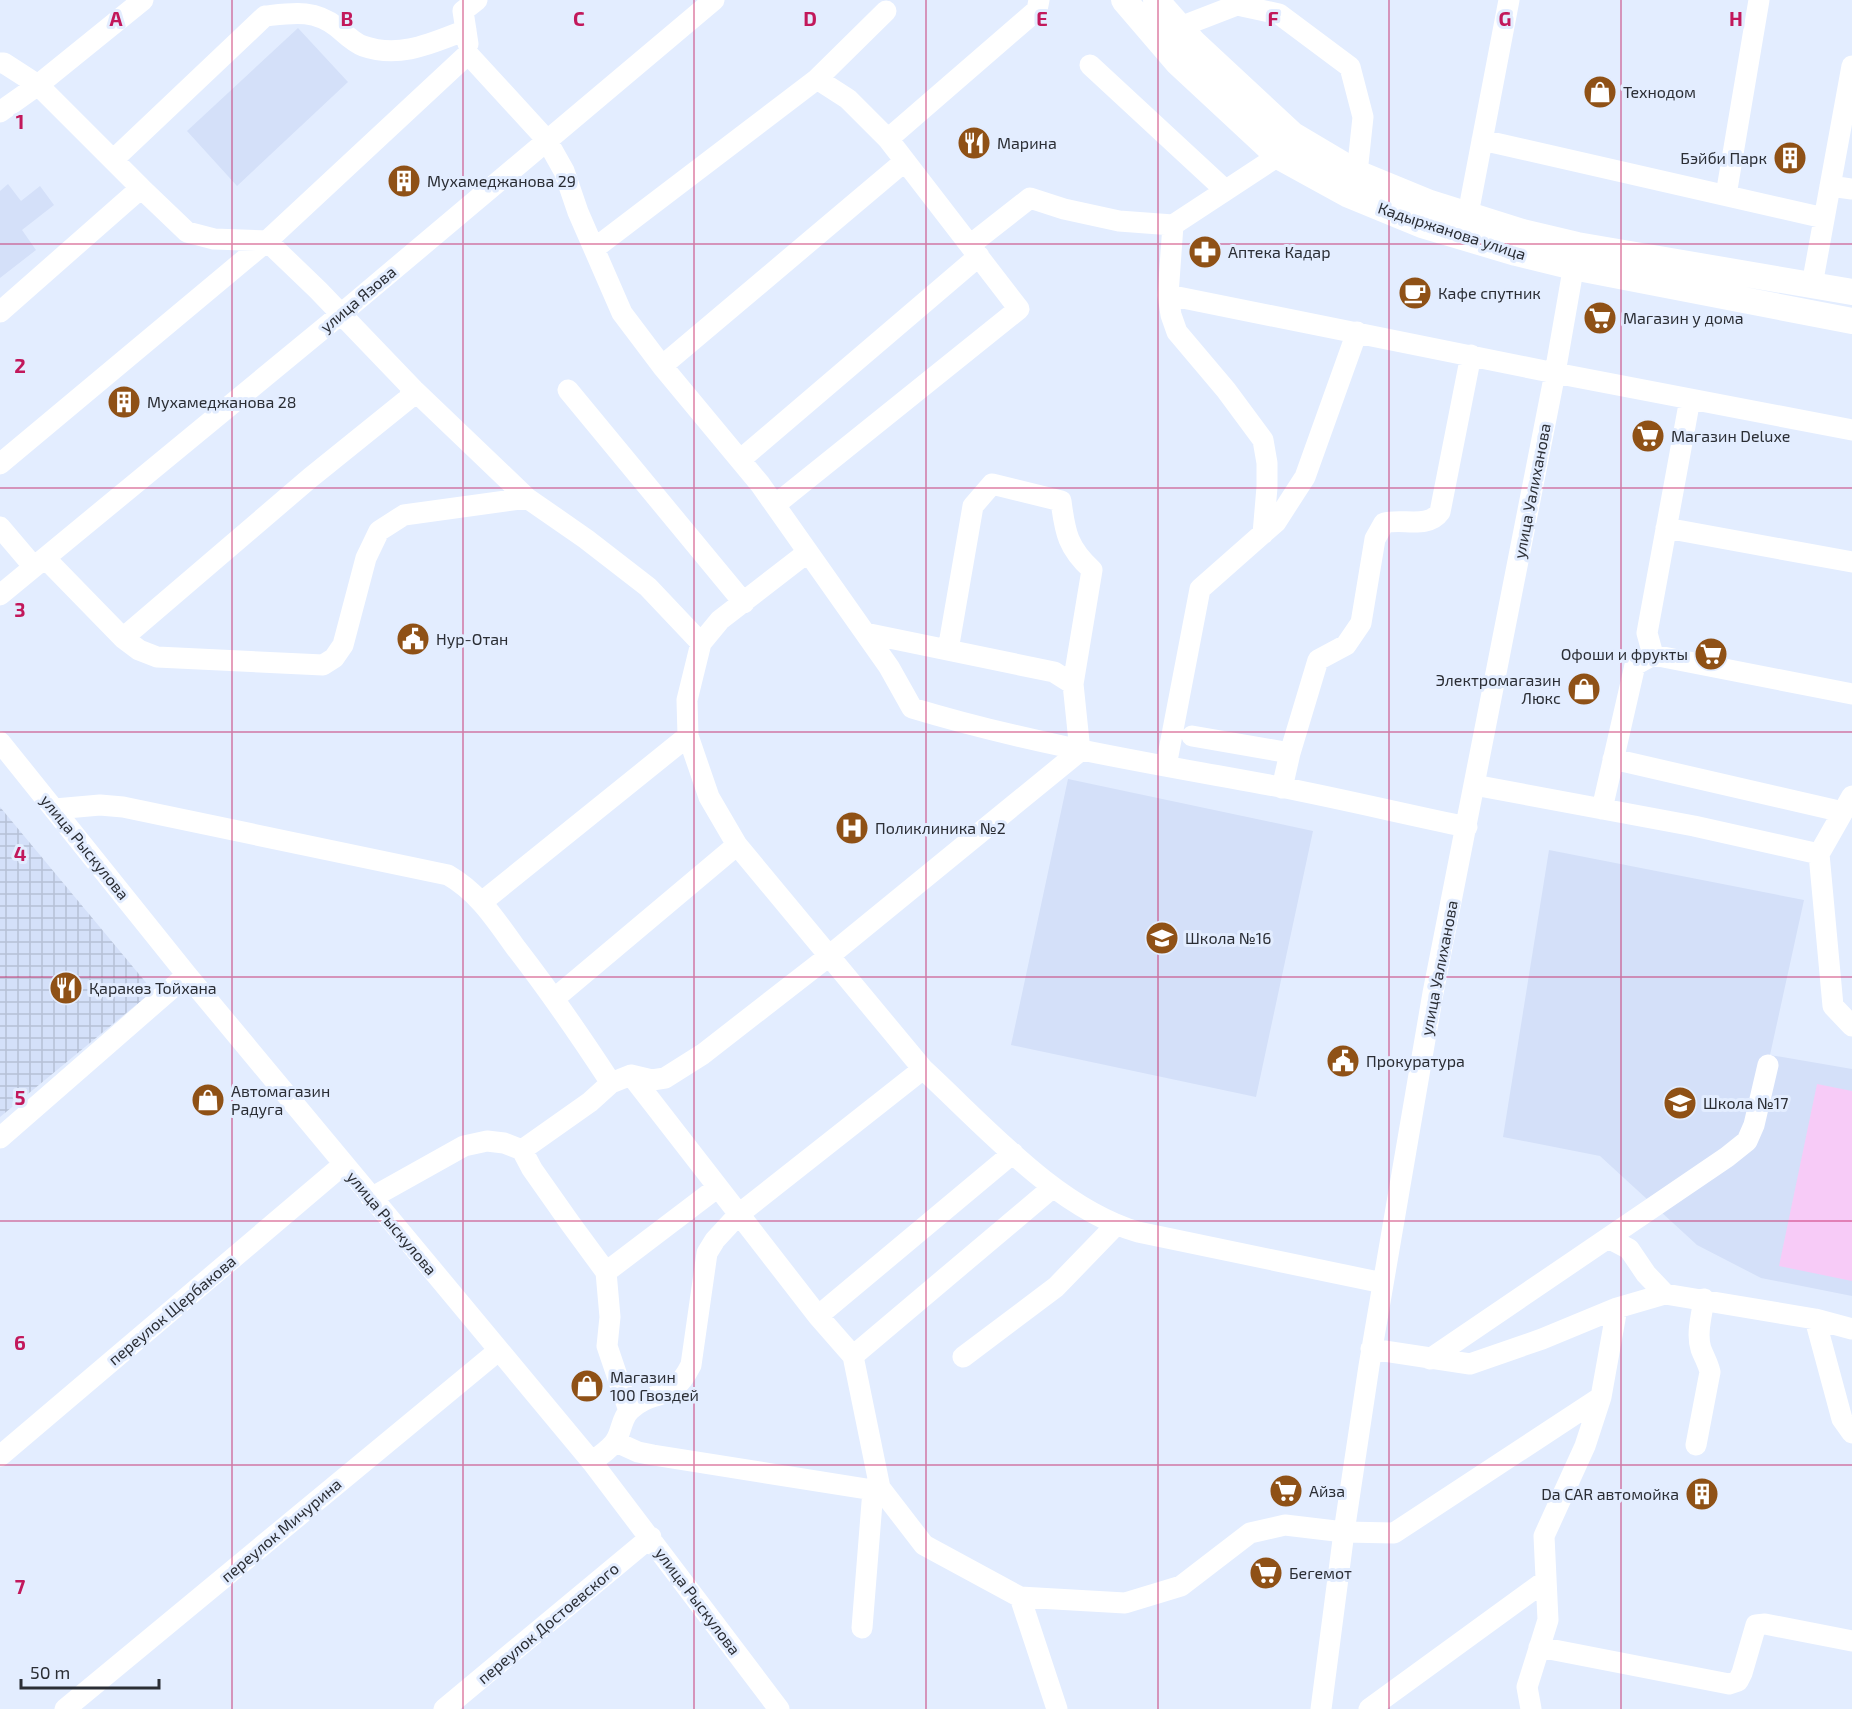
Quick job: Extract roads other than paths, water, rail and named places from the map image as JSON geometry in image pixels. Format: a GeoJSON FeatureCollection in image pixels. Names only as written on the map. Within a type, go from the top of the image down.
{"type":"FeatureCollection","features":[{"type":"Feature","properties":{"kind":"main road","name":"Кадыржанова улица"},"geometry":{"type":"LineString","coordinates":[[1124,0],[1170,35],[1194,43],[1293,135],[1357,173],[1430,203],[1522,232],[1575,256],[1852,321]]}},
{"type":"Feature","properties":{"kind":"main road","name":"Кадыржанова улица"},"geometry":{"type":"LineString","coordinates":[[1156,0],[1178,63],[1278,156],[1348,195],[1422,225],[1516,254],[1575,256],[1852,292]]}},
{"type":"Feature","properties":{"kind":"street"},"geometry":{"type":"LineString","coordinates":[[0,112],[38,85],[143,0]]}},
{"type":"Feature","properties":{"kind":"street"},"geometry":{"type":"LineString","coordinates":[[477,0],[463,11],[468,54],[546,139],[564,171],[578,212],[622,313],[775,505],[889,667],[912,708],[961,723],[1080,752],[1282,788],[1467,827]]}},
{"type":"Feature","properties":{"kind":"street","name":"улица Язова"},"geometry":{"type":"LineString","coordinates":[[0,595],[341,314],[546,139],[714,0]]}},
{"type":"Feature","properties":{"kind":"street"},"geometry":{"type":"LineString","coordinates":[[888,139],[1037,10],[1039,0]]}},
{"type":"Feature","properties":{"kind":"street"},"geometry":{"type":"LineString","coordinates":[[1468,214],[1509,0]]}},
{"type":"Feature","properties":{"kind":"street"},"geometry":{"type":"LineString","coordinates":[[1725,195],[1759,0]]}},
{"type":"Feature","properties":{"kind":"street"},"geometry":{"type":"LineString","coordinates":[[1170,35],[1237,5],[1258,5],[1279,14],[1350,67],[1363,117],[1357,173]]}},
{"type":"Feature","properties":{"kind":"street"},"geometry":{"type":"LineString","coordinates":[[595,248],[817,79],[886,11]]}},
{"type":"Feature","properties":{"kind":"street"},"geometry":{"type":"LineString","coordinates":[[112,160],[266,16],[296,13],[325,17],[361,46],[393,52],[418,49],[466,30]]}},
{"type":"Feature","properties":{"kind":"street"},"geometry":{"type":"LineString","coordinates":[[0,464],[267,241],[468,54]]}},
{"type":"Feature","properties":{"kind":"street"},"geometry":{"type":"LineString","coordinates":[[0,63],[4,63],[38,85],[188,232],[214,239],[267,241],[413,389],[527,498],[586,539],[648,587],[701,643]]}},
{"type":"Feature","properties":{"kind":"street"},"geometry":{"type":"LineString","coordinates":[[1090,65],[1225,190]]}},
{"type":"Feature","properties":{"kind":"street"},"geometry":{"type":"LineString","coordinates":[[1812,285],[1830,186],[1845,147],[1852,66]]}},
{"type":"Feature","properties":{"kind":"street"},"geometry":{"type":"LineString","coordinates":[[775,505],[1019,309],[888,139],[848,99],[817,79]]}},
{"type":"Feature","properties":{"kind":"street"},"geometry":{"type":"LineString","coordinates":[[1482,140],[1824,218]]}},
{"type":"Feature","properties":{"kind":"street"},"geometry":{"type":"LineString","coordinates":[[740,460],[1030,198],[1064,209],[1119,221],[1173,225],[1278,156]]}},
{"type":"Feature","properties":{"kind":"street"},"geometry":{"type":"LineString","coordinates":[[662,366],[905,161]]}},
{"type":"Feature","properties":{"kind":"street"},"geometry":{"type":"LineString","coordinates":[[1830,186],[1852,189]]}},
{"type":"Feature","properties":{"kind":"street"},"geometry":{"type":"LineString","coordinates":[[0,312],[141,188]]}},
{"type":"Feature","properties":{"kind":"street"},"geometry":{"type":"LineString","coordinates":[[1173,225],[1168,295],[1170,315],[1177,332],[1226,390],[1263,440],[1267,463],[1263,534]]}},
{"type":"Feature","properties":{"kind":"street","name":"улица Уалиханова"},"geometry":{"type":"LineString","coordinates":[[1322,1709],[1344,1532],[1371,1349],[1433,993],[1555,373],[1575,256]]}},
{"type":"Feature","properties":{"kind":"street"},"geometry":{"type":"LineString","coordinates":[[1168,295],[1852,430]]}},
{"type":"Feature","properties":{"kind":"street"},"geometry":{"type":"LineString","coordinates":[[1166,766],[1200,589],[1276,522],[1305,477],[1357,332]]}},
{"type":"Feature","properties":{"kind":"street"},"geometry":{"type":"LineString","coordinates":[[1282,788],[1318,660],[1346,645],[1361,623],[1375,539],[1384,523],[1394,520],[1428,522],[1436,518],[1440,512],[1471,355]]}},
{"type":"Feature","properties":{"kind":"street"},"geometry":{"type":"LineString","coordinates":[[123,638],[310,478],[408,399],[413,389]]}},
{"type":"Feature","properties":{"kind":"street"},"geometry":{"type":"LineString","coordinates":[[568,390],[744,603]]}},
{"type":"Feature","properties":{"kind":"street"},"geometry":{"type":"LineString","coordinates":[[1653,655],[1647,633],[1690,399]]}},
{"type":"Feature","properties":{"kind":"street"},"geometry":{"type":"LineString","coordinates":[[948,650],[973,506],[992,484],[1061,501],[1064,529],[1077,556],[1092,570],[1073,684],[1080,752]]}},
{"type":"Feature","properties":{"kind":"street"},"geometry":{"type":"LineString","coordinates":[[0,526],[139,650],[157,657],[323,665],[334,658],[343,645],[366,558],[379,531],[404,515],[527,498]]}},
{"type":"Feature","properties":{"kind":"street"},"geometry":{"type":"LineString","coordinates":[[1666,528],[1852,562]]}},
{"type":"Feature","properties":{"kind":"street"},"geometry":{"type":"LineString","coordinates":[[808,552],[720,620],[701,643],[687,700],[688,736],[709,796],[737,844],[923,1069],[1052,1188],[1116,1225],[1138,1232],[1383,1283]]}},
{"type":"Feature","properties":{"kind":"street"},"geometry":{"type":"LineString","coordinates":[[865,633],[1054,672],[1073,684]]}},
{"type":"Feature","properties":{"kind":"street"},"geometry":{"type":"LineString","coordinates":[[1602,809],[1635,665],[1653,655],[1852,694]]}},
{"type":"Feature","properties":{"kind":"street"},"geometry":{"type":"LineString","coordinates":[[482,902],[688,736]]}},
{"type":"Feature","properties":{"kind":"street"},"geometry":{"type":"LineString","coordinates":[[1192,736],[1290,753]]}},
{"type":"Feature","properties":{"kind":"street","name":"улица Рыскулова"},"geometry":{"type":"LineString","coordinates":[[0,742],[187,975],[592,1462],[779,1709]]}},
{"type":"Feature","properties":{"kind":"street"},"geometry":{"type":"LineString","coordinates":[[522,1150],[590,1102],[611,1083],[631,1075],[652,1080],[665,1078],[703,1054],[830,956],[1080,752]]}},
{"type":"Feature","properties":{"kind":"street"},"geometry":{"type":"LineString","coordinates":[[1613,759],[1847,804],[1819,854],[1833,1006],[1852,1026]]}},
{"type":"Feature","properties":{"kind":"street"},"geometry":{"type":"LineString","coordinates":[[1474,785],[1694,826],[1819,854]]}},
{"type":"Feature","properties":{"kind":"street"},"geometry":{"type":"LineString","coordinates":[[55,808],[100,805],[123,807],[448,875],[466,886],[482,902],[555,998],[611,1083]]}},
{"type":"Feature","properties":{"kind":"street"},"geometry":{"type":"LineString","coordinates":[[555,998],[737,844]]}},
{"type":"Feature","properties":{"kind":"street"},"geometry":{"type":"LineString","coordinates":[[0,1138],[187,975]]}},
{"type":"Feature","properties":{"kind":"street"},"geometry":{"type":"LineString","coordinates":[[1430,1359],[1727,1157],[1747,1141],[1754,1125],[1768,1065]]}},
{"type":"Feature","properties":{"kind":"street"},"geometry":{"type":"LineString","coordinates":[[592,1462],[616,1442],[622,1421],[629,1411],[645,1400],[674,1389],[684,1379],[691,1365],[708,1253],[715,1240],[739,1214],[923,1069]]}},
{"type":"Feature","properties":{"kind":"street"},"geometry":{"type":"LineString","coordinates":[[631,1075],[818,1316],[852,1356],[876,1489],[862,1628]]}},
{"type":"Feature","properties":{"kind":"street"},"geometry":{"type":"LineString","coordinates":[[371,1198],[464,1146],[487,1141],[504,1143],[522,1150],[532,1169],[606,1272],[610,1317],[607,1346],[629,1411]]}},
{"type":"Feature","properties":{"kind":"street"},"geometry":{"type":"LineString","coordinates":[[818,1316],[1013,1153]]}},
{"type":"Feature","properties":{"kind":"street","name":"переулок Щербакова"},"geometry":{"type":"LineString","coordinates":[[0,1456],[344,1164]]}},
{"type":"Feature","properties":{"kind":"street"},"geometry":{"type":"LineString","coordinates":[[606,1272],[718,1187]]}},
{"type":"Feature","properties":{"kind":"street"},"geometry":{"type":"LineString","coordinates":[[852,1356],[1052,1188]]}},
{"type":"Feature","properties":{"kind":"street"},"geometry":{"type":"LineString","coordinates":[[963,1357],[1056,1287],[1116,1225]]}},
{"type":"Feature","properties":{"kind":"street"},"geometry":{"type":"LineString","coordinates":[[1608,1238],[1629,1249],[1646,1274],[1665,1294]]}},
{"type":"Feature","properties":{"kind":"street"},"geometry":{"type":"LineString","coordinates":[[1371,1349],[1470,1365],[1617,1308],[1665,1294],[1815,1319],[1852,1329]]}},
{"type":"Feature","properties":{"kind":"street"},"geometry":{"type":"LineString","coordinates":[[1695,1445],[1710,1372],[1699,1340],[1704,1299]]}},
{"type":"Feature","properties":{"kind":"street"},"geometry":{"type":"LineString","coordinates":[[1531,1709],[1527,1687],[1548,1620],[1544,1536],[1585,1446],[1601,1397],[1617,1308]]}},
{"type":"Feature","properties":{"kind":"street"},"geometry":{"type":"LineString","coordinates":[[1815,1319],[1842,1419],[1852,1433]]}},
{"type":"Feature","properties":{"kind":"street","name":"переулок Мичурина"},"geometry":{"type":"LineString","coordinates":[[65,1709],[498,1351]]}},
{"type":"Feature","properties":{"kind":"street"},"geometry":{"type":"LineString","coordinates":[[616,1442],[638,1452],[653,1455],[876,1489],[924,1545],[1020,1597],[1125,1603],[1181,1586],[1250,1533],[1285,1525],[1344,1532],[1394,1533],[1601,1397]]}},
{"type":"Feature","properties":{"kind":"street","name":"переулок Достоевского"},"geometry":{"type":"LineString","coordinates":[[444,1709],[651,1537]]}},
{"type":"Feature","properties":{"kind":"street"},"geometry":{"type":"LineString","coordinates":[[1369,1709],[1545,1581]]}},
{"type":"Feature","properties":{"kind":"street"},"geometry":{"type":"LineString","coordinates":[[1020,1597],[1057,1709]]}},
{"type":"Feature","properties":{"kind":"street"},"geometry":{"type":"LineString","coordinates":[[1539,1647],[1729,1684],[1738,1681],[1756,1625],[1765,1624],[1852,1641]]}},
{"type":"Feature","properties":{"kind":"place","name":"Технодом"},"geometry":{"type":"Point","coordinates":[1600,92]}},
{"type":"Feature","properties":{"kind":"place","name":"Марина"},"geometry":{"type":"Point","coordinates":[974,143]}},
{"type":"Feature","properties":{"kind":"place","name":"Бэйби Парк"},"geometry":{"type":"Point","coordinates":[1790,158]}},
{"type":"Feature","properties":{"kind":"place","name":"Мухамеджанова 29"},"geometry":{"type":"Point","coordinates":[404,181]}},
{"type":"Feature","properties":{"kind":"place","name":"Аптека Кадар"},"geometry":{"type":"Point","coordinates":[1205,252]}},
{"type":"Feature","properties":{"kind":"place","name":"Кафе спутник"},"geometry":{"type":"Point","coordinates":[1415,293]}},
{"type":"Feature","properties":{"kind":"place","name":"Магазин у дома"},"geometry":{"type":"Point","coordinates":[1600,318]}},
{"type":"Feature","properties":{"kind":"place","name":"Мухамеджанова 28"},"geometry":{"type":"Point","coordinates":[124,402]}},
{"type":"Feature","properties":{"kind":"place","name":"Магазин Deluxe"},"geometry":{"type":"Point","coordinates":[1648,436]}},
{"type":"Feature","properties":{"kind":"place","name":"Нур-Отан"},"geometry":{"type":"Point","coordinates":[413,639]}},
{"type":"Feature","properties":{"kind":"place","name":"Офоши и фрукты"},"geometry":{"type":"Point","coordinates":[1711,654]}},
{"type":"Feature","properties":{"kind":"place","name":"Электромагазин Люкс"},"geometry":{"type":"Point","coordinates":[1584,689]}},
{"type":"Feature","properties":{"kind":"place","name":"Поликлиника №2"},"geometry":{"type":"Point","coordinates":[852,828]}},
{"type":"Feature","properties":{"kind":"place","name":"Школа №16"},"geometry":{"type":"Point","coordinates":[1162,938]}},
{"type":"Feature","properties":{"kind":"place","name":"Қаракөз Тойхана"},"geometry":{"type":"Point","coordinates":[66,988]}},
{"type":"Feature","properties":{"kind":"place","name":"Прокуратура"},"geometry":{"type":"Point","coordinates":[1343,1061]}},
{"type":"Feature","properties":{"kind":"place","name":"Автомагазин Радуга"},"geometry":{"type":"Point","coordinates":[208,1100]}},
{"type":"Feature","properties":{"kind":"place","name":"Школа №17"},"geometry":{"type":"Point","coordinates":[1680,1103]}},
{"type":"Feature","properties":{"kind":"place","name":"Магазин 100 Гвоздей"},"geometry":{"type":"Point","coordinates":[587,1386]}},
{"type":"Feature","properties":{"kind":"place","name":"Айза"},"geometry":{"type":"Point","coordinates":[1286,1491]}},
{"type":"Feature","properties":{"kind":"place","name":"Da CAR автомойка"},"geometry":{"type":"Point","coordinates":[1702,1494]}},
{"type":"Feature","properties":{"kind":"place","name":"Бегемот"},"geometry":{"type":"Point","coordinates":[1266,1573]}}]}
